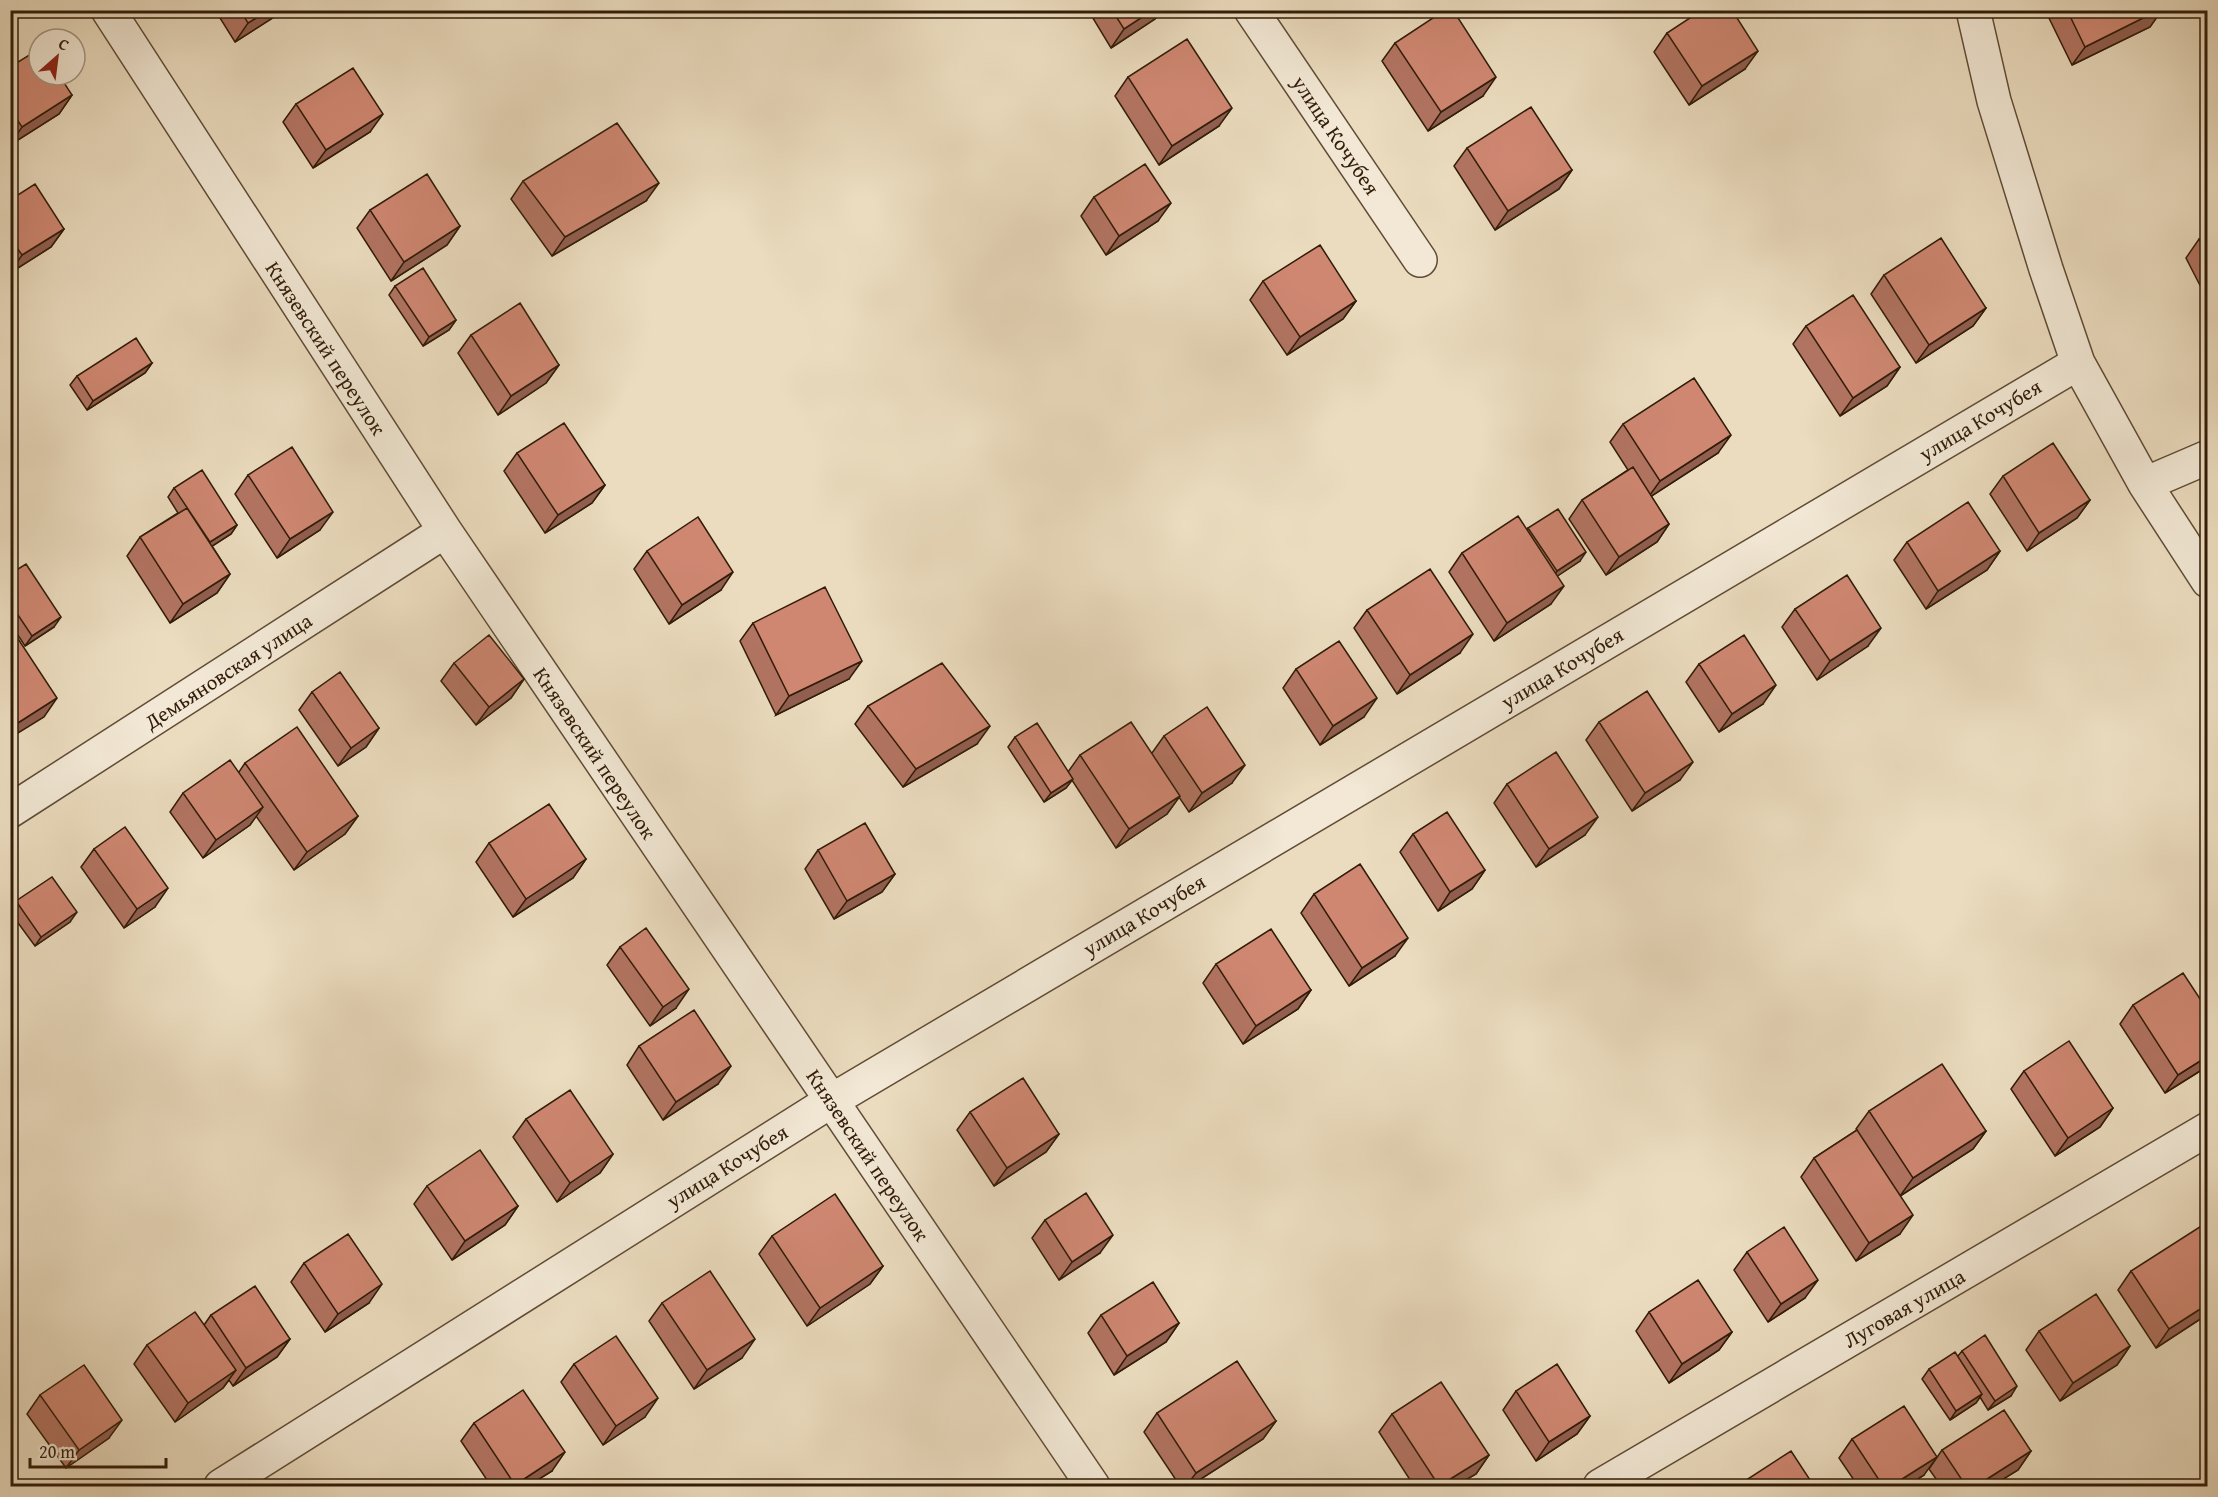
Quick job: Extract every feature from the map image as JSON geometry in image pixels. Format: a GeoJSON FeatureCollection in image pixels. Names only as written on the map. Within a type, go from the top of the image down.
{"type":"FeatureCollection","features":[{"type":"Feature","properties":{"kind":"street","name":"Князевский переулок"},"geometry":{"type":"LineString","coordinates":[[108,10],[445,531],[1093,1486]]}},
{"type":"Feature","properties":{"kind":"street","name":"улица Кочубея"},"geometry":{"type":"LineString","coordinates":[[1251,10],[1420,260]]}},
{"type":"Feature","properties":{"kind":"street"},"geometry":{"type":"LineString","coordinates":[[1973,10],[1994,101],[2078,363],[2145,484],[2208,581]]}},
{"type":"Feature","properties":{"kind":"street","name":"улица Кочубея"},"geometry":{"type":"LineString","coordinates":[[221,1486],[831,1101],[2078,363]]}},
{"type":"Feature","properties":{"kind":"street"},"geometry":{"type":"LineString","coordinates":[[2145,484],[2208,457]]}},
{"type":"Feature","properties":{"kind":"street","name":"Демьяновская улица"},"geometry":{"type":"LineString","coordinates":[[10,811],[445,531]]}},
{"type":"Feature","properties":{"kind":"street","name":"Луговая улица"},"geometry":{"type":"LineString","coordinates":[[1600,1486],[2208,1129]]}},
{"type":"Feature","properties":{"kind":"building"},"geometry":{"type":"Polygon","coordinates":[[[240,10],[269,10],[248,23],[240,10]]]}},
{"type":"Feature","properties":{"kind":"building"},"geometry":{"type":"Polygon","coordinates":[[[1112,10],[1153,10],[1124,29],[1112,10]]]}},
{"type":"Feature","properties":{"kind":"building"},"geometry":{"type":"Polygon","coordinates":[[[1445,10],[1453,10],[1496,77],[1441,112],[1395,43],[1445,10]]]}},
{"type":"Feature","properties":{"kind":"building"},"geometry":{"type":"Polygon","coordinates":[[[1702,10],[1732,10],[1758,51],[1702,86],[1667,33],[1702,10]]]}},
{"type":"Feature","properties":{"kind":"building"},"geometry":{"type":"Polygon","coordinates":[[[2067,10],[2159,10],[2085,47],[2067,10]]]}},
{"type":"Feature","properties":{"kind":"building"},"geometry":{"type":"Polygon","coordinates":[[[1187,39],[1232,108],[1172,146],[1128,77],[1187,39]]]}},
{"type":"Feature","properties":{"kind":"building"},"geometry":{"type":"Polygon","coordinates":[[[27,56],[27,87],[67,87],[72,95],[22,127],[10,109],[10,67],[27,56]]]}},
{"type":"Feature","properties":{"kind":"building"},"geometry":{"type":"Polygon","coordinates":[[[353,68],[383,114],[326,150],[296,104],[353,68]]]}},
{"type":"Feature","properties":{"kind":"building"},"geometry":{"type":"Polygon","coordinates":[[[1531,107],[1572,170],[1508,211],[1467,148],[1531,107]]]}},
{"type":"Feature","properties":{"kind":"building"},"geometry":{"type":"Polygon","coordinates":[[[617,123],[659,183],[565,237],[523,181],[617,123]]]}},
{"type":"Feature","properties":{"kind":"building"},"geometry":{"type":"Polygon","coordinates":[[[1145,164],[1171,203],[1119,236],[1094,197],[1145,164]]]}},
{"type":"Feature","properties":{"kind":"building"},"geometry":{"type":"Polygon","coordinates":[[[427,174],[460,226],[404,262],[370,210],[427,174]]]}},
{"type":"Feature","properties":{"kind":"building"},"geometry":{"type":"Polygon","coordinates":[[[35,184],[64,229],[22,255],[10,238],[10,200],[35,184]]]}},
{"type":"Feature","properties":{"kind":"building"},"geometry":{"type":"Polygon","coordinates":[[[2208,235],[2208,256],[2199,239],[2208,235]]]}},
{"type":"Feature","properties":{"kind":"building"},"geometry":{"type":"Polygon","coordinates":[[[1941,238],[1986,308],[1929,345],[1884,275],[1941,238]]]}},
{"type":"Feature","properties":{"kind":"building"},"geometry":{"type":"Polygon","coordinates":[[[1320,245],[1356,301],[1300,337],[1263,281],[1320,245]]]}},
{"type":"Feature","properties":{"kind":"building"},"geometry":{"type":"Polygon","coordinates":[[[423,268],[456,320],[429,337],[395,286],[423,268]]]}},
{"type":"Feature","properties":{"kind":"building"},"geometry":{"type":"Polygon","coordinates":[[[1853,295],[1900,367],[1853,398],[1806,326],[1853,295]]]}},
{"type":"Feature","properties":{"kind":"building"},"geometry":{"type":"Polygon","coordinates":[[[520,303],[559,365],[511,396],[471,335],[520,303]]]}},
{"type":"Feature","properties":{"kind":"building"},"geometry":{"type":"Polygon","coordinates":[[[136,338],[152,363],[93,401],[77,376],[136,338]]]}},
{"type":"Feature","properties":{"kind":"building"},"geometry":{"type":"Polygon","coordinates":[[[1694,378],[1731,435],[1660,481],[1623,424],[1694,378]]]}},
{"type":"Feature","properties":{"kind":"building"},"geometry":{"type":"Polygon","coordinates":[[[564,423],[605,485],[558,515],[517,453],[564,423]]]}},
{"type":"Feature","properties":{"kind":"building"},"geometry":{"type":"Polygon","coordinates":[[[2053,443],[2090,500],[2039,533],[2003,476],[2053,443]]]}},
{"type":"Feature","properties":{"kind":"building"},"geometry":{"type":"Polygon","coordinates":[[[292,447],[333,512],[290,539],[248,475],[292,447]]]}},
{"type":"Feature","properties":{"kind":"building"},"geometry":{"type":"Polygon","coordinates":[[[1633,467],[1669,524],[1619,557],[1582,500],[1633,467]]]}},
{"type":"Feature","properties":{"kind":"building"},"geometry":{"type":"Polygon","coordinates":[[[202,470],[237,525],[210,542],[174,488],[202,470]]]}},
{"type":"Feature","properties":{"kind":"building"},"geometry":{"type":"Polygon","coordinates":[[[1968,502],[2000,551],[1938,591],[1907,542],[1968,502]]]}},
{"type":"Feature","properties":{"kind":"building"},"geometry":{"type":"Polygon","coordinates":[[[187,508],[230,574],[183,604],[140,537],[187,508]]]}},
{"type":"Feature","properties":{"kind":"building"},"geometry":{"type":"Polygon","coordinates":[[[1558,509],[1586,552],[1557,571],[1528,528],[1558,509]]]}},
{"type":"Feature","properties":{"kind":"building"},"geometry":{"type":"Polygon","coordinates":[[[1518,516],[1564,586],[1507,623],[1462,553],[1518,516]]]}},
{"type":"Feature","properties":{"kind":"building"},"geometry":{"type":"Polygon","coordinates":[[[698,517],[733,572],[682,605],[647,551],[698,517]]]}},
{"type":"Feature","properties":{"kind":"building"},"geometry":{"type":"Polygon","coordinates":[[[26,564],[61,617],[32,636],[10,603],[10,574],[26,564]]]}},
{"type":"Feature","properties":{"kind":"building"},"geometry":{"type":"Polygon","coordinates":[[[1430,569],[1473,634],[1410,675],[1367,610],[1430,569]]]}},
{"type":"Feature","properties":{"kind":"building"},"geometry":{"type":"Polygon","coordinates":[[[1847,575],[1881,628],[1830,661],[1795,609],[1847,575]]]}},
{"type":"Feature","properties":{"kind":"building"},"geometry":{"type":"Polygon","coordinates":[[[825,587],[862,661],[789,696],[753,623],[825,587]]]}},
{"type":"Feature","properties":{"kind":"building"},"geometry":{"type":"Polygon","coordinates":[[[10,628],[57,698],[10,728],[10,628]]]}},
{"type":"Feature","properties":{"kind":"building"},"geometry":{"type":"Polygon","coordinates":[[[489,635],[524,679],[489,707],[454,663],[489,635]]]}},
{"type":"Feature","properties":{"kind":"building"},"geometry":{"type":"Polygon","coordinates":[[[1744,635],[1776,685],[1732,714],[1699,664],[1744,635]]]}},
{"type":"Feature","properties":{"kind":"building"},"geometry":{"type":"Polygon","coordinates":[[[1339,641],[1377,698],[1333,726],[1296,669],[1339,641]]]}},
{"type":"Feature","properties":{"kind":"building"},"geometry":{"type":"Polygon","coordinates":[[[942,663],[990,726],[916,769],[868,706],[942,663]]]}},
{"type":"Feature","properties":{"kind":"building"},"geometry":{"type":"Polygon","coordinates":[[[340,672],[379,728],[351,748],[312,692],[340,672]]]}},
{"type":"Feature","properties":{"kind":"building"},"geometry":{"type":"Polygon","coordinates":[[[1647,691],[1693,762],[1645,793],[1599,722],[1647,691]]]}},
{"type":"Feature","properties":{"kind":"building"},"geometry":{"type":"Polygon","coordinates":[[[1207,707],[1245,765],[1202,793],[1164,736],[1207,707]]]}},
{"type":"Feature","properties":{"kind":"building"},"geometry":{"type":"Polygon","coordinates":[[[1131,722],[1180,796],[1129,829],[1080,755],[1131,722]]]}},
{"type":"Feature","properties":{"kind":"building"},"geometry":{"type":"Polygon","coordinates":[[[1037,723],[1073,779],[1051,793],[1015,737],[1037,723]]]}},
{"type":"Feature","properties":{"kind":"building"},"geometry":{"type":"Polygon","coordinates":[[[297,727],[358,816],[307,852],[245,763],[297,727]]]}},
{"type":"Feature","properties":{"kind":"building"},"geometry":{"type":"Polygon","coordinates":[[[1556,752],[1598,817],[1549,849],[1507,784],[1556,752]]]}},
{"type":"Feature","properties":{"kind":"building"},"geometry":{"type":"Polygon","coordinates":[[[230,760],[263,807],[216,840],[183,793],[230,760]]]}},
{"type":"Feature","properties":{"kind":"building"},"geometry":{"type":"Polygon","coordinates":[[[549,804],[586,859],[526,899],[489,843],[549,804]]]}},
{"type":"Feature","properties":{"kind":"building"},"geometry":{"type":"Polygon","coordinates":[[[1447,812],[1485,870],[1450,892],[1413,834],[1447,812]]]}},
{"type":"Feature","properties":{"kind":"building"},"geometry":{"type":"Polygon","coordinates":[[[865,823],[895,874],[847,901],[818,850],[865,823]]]}},
{"type":"Feature","properties":{"kind":"building"},"geometry":{"type":"Polygon","coordinates":[[[125,827],[168,888],[137,909],[94,849],[125,827]]]}},
{"type":"Feature","properties":{"kind":"building"},"geometry":{"type":"Polygon","coordinates":[[[1360,864],[1408,938],[1362,968],[1314,894],[1360,864]]]}},
{"type":"Feature","properties":{"kind":"building"},"geometry":{"type":"Polygon","coordinates":[[[52,877],[77,912],[41,937],[16,901],[52,877]]]}},
{"type":"Feature","properties":{"kind":"building"},"geometry":{"type":"Polygon","coordinates":[[[646,928],[689,989],[663,1007],[620,947],[646,928]]]}},
{"type":"Feature","properties":{"kind":"building"},"geometry":{"type":"Polygon","coordinates":[[[1271,929],[1311,990],[1256,1026],[1216,964],[1271,929]]]}},
{"type":"Feature","properties":{"kind":"building"},"geometry":{"type":"Polygon","coordinates":[[[10,966],[16,974],[10,978],[10,966]]]}},
{"type":"Feature","properties":{"kind":"building"},"geometry":{"type":"Polygon","coordinates":[[[2183,973],[2208,1011],[2208,1056],[2178,1075],[2133,1005],[2183,973]]]}},
{"type":"Feature","properties":{"kind":"building"},"geometry":{"type":"Polygon","coordinates":[[[694,1010],[731,1066],[676,1102],[639,1046],[694,1010]]]}},
{"type":"Feature","properties":{"kind":"building"},"geometry":{"type":"Polygon","coordinates":[[[2069,1041],[2113,1108],[2068,1138],[2024,1071],[2069,1041]]]}},
{"type":"Feature","properties":{"kind":"building"},"geometry":{"type":"Polygon","coordinates":[[[1942,1064],[1986,1131],[1913,1178],[1869,1111],[1942,1064]]]}},
{"type":"Feature","properties":{"kind":"building"},"geometry":{"type":"Polygon","coordinates":[[[1023,1078],[1059,1134],[1007,1168],[970,1112],[1023,1078]]]}},
{"type":"Feature","properties":{"kind":"building"},"geometry":{"type":"Polygon","coordinates":[[[570,1090],[613,1154],[570,1183],[526,1119],[570,1090]]]}},
{"type":"Feature","properties":{"kind":"building"},"geometry":{"type":"Polygon","coordinates":[[[1857,1130],[1913,1215],[1869,1243],[1814,1158],[1857,1130]]]}},
{"type":"Feature","properties":{"kind":"building"},"geometry":{"type":"Polygon","coordinates":[[[480,1150],[518,1206],[465,1241],[427,1186],[480,1150]]]}},
{"type":"Feature","properties":{"kind":"building"},"geometry":{"type":"Polygon","coordinates":[[[1086,1193],[1113,1235],[1072,1262],[1045,1220],[1086,1193]]]}},
{"type":"Feature","properties":{"kind":"building"},"geometry":{"type":"Polygon","coordinates":[[[835,1194],[883,1266],[820,1308],[772,1236],[835,1194]]]}},
{"type":"Feature","properties":{"kind":"building"},"geometry":{"type":"Polygon","coordinates":[[[2206,1223],[2208,1225],[2208,1304],[2169,1329],[2131,1271],[2206,1223]]]}},
{"type":"Feature","properties":{"kind":"building"},"geometry":{"type":"Polygon","coordinates":[[[1784,1227],[1818,1280],[1781,1304],[1747,1252],[1784,1227]]]}},
{"type":"Feature","properties":{"kind":"building"},"geometry":{"type":"Polygon","coordinates":[[[348,1234],[382,1284],[338,1314],[304,1263],[348,1234]]]}},
{"type":"Feature","properties":{"kind":"building"},"geometry":{"type":"Polygon","coordinates":[[[710,1271],[755,1339],[707,1370],[662,1303],[710,1271]]]}},
{"type":"Feature","properties":{"kind":"building"},"geometry":{"type":"Polygon","coordinates":[[[1698,1280],[1732,1332],[1682,1364],[1649,1312],[1698,1280]]]}},
{"type":"Feature","properties":{"kind":"building"},"geometry":{"type":"Polygon","coordinates":[[[1153,1282],[1179,1323],[1127,1356],[1101,1315],[1153,1282]]]}},
{"type":"Feature","properties":{"kind":"building"},"geometry":{"type":"Polygon","coordinates":[[[255,1286],[290,1339],[246,1368],[211,1315],[255,1286]]]}},
{"type":"Feature","properties":{"kind":"building"},"geometry":{"type":"Polygon","coordinates":[[[2096,1294],[2130,1346],[2073,1383],[2039,1331],[2096,1294]]]}},
{"type":"Feature","properties":{"kind":"building"},"geometry":{"type":"Polygon","coordinates":[[[195,1312],[236,1370],[188,1403],[147,1345],[195,1312]]]}},
{"type":"Feature","properties":{"kind":"building"},"geometry":{"type":"Polygon","coordinates":[[[1985,1335],[2017,1386],[1995,1401],[1962,1351],[1985,1335]]]}},
{"type":"Feature","properties":{"kind":"building"},"geometry":{"type":"Polygon","coordinates":[[[616,1336],[658,1398],[616,1426],[574,1364],[616,1336]]]}},
{"type":"Feature","properties":{"kind":"building"},"geometry":{"type":"Polygon","coordinates":[[[1955,1352],[1982,1394],[1956,1411],[1929,1369],[1955,1352]]]}},
{"type":"Feature","properties":{"kind":"building"},"geometry":{"type":"Polygon","coordinates":[[[1237,1361],[1276,1421],[1196,1473],[1157,1413],[1237,1361]]]}},
{"type":"Feature","properties":{"kind":"building"},"geometry":{"type":"Polygon","coordinates":[[[1557,1364],[1590,1416],[1549,1442],[1516,1391],[1557,1364]]]}},
{"type":"Feature","properties":{"kind":"building"},"geometry":{"type":"Polygon","coordinates":[[[84,1365],[122,1420],[79,1450],[40,1395],[84,1365]]]}},
{"type":"Feature","properties":{"kind":"building"},"geometry":{"type":"Polygon","coordinates":[[[1441,1382],[1489,1455],[1439,1486],[1392,1414],[1441,1382]]]}},
{"type":"Feature","properties":{"kind":"building"},"geometry":{"type":"Polygon","coordinates":[[[523,1390],[565,1452],[515,1485],[474,1423],[523,1390]]]}},
{"type":"Feature","properties":{"kind":"building"},"geometry":{"type":"Polygon","coordinates":[[[1904,1406],[1937,1457],[1891,1486],[1883,1486],[1852,1439],[1904,1406]]]}},
{"type":"Feature","properties":{"kind":"building"},"geometry":{"type":"Polygon","coordinates":[[[2004,1410],[2031,1451],[1976,1486],[1966,1486],[1942,1450],[2004,1410]]]}},
{"type":"Feature","properties":{"kind":"building"},"geometry":{"type":"Polygon","coordinates":[[[1791,1451],[1814,1486],[1737,1486],[1791,1451]]]}}]}
